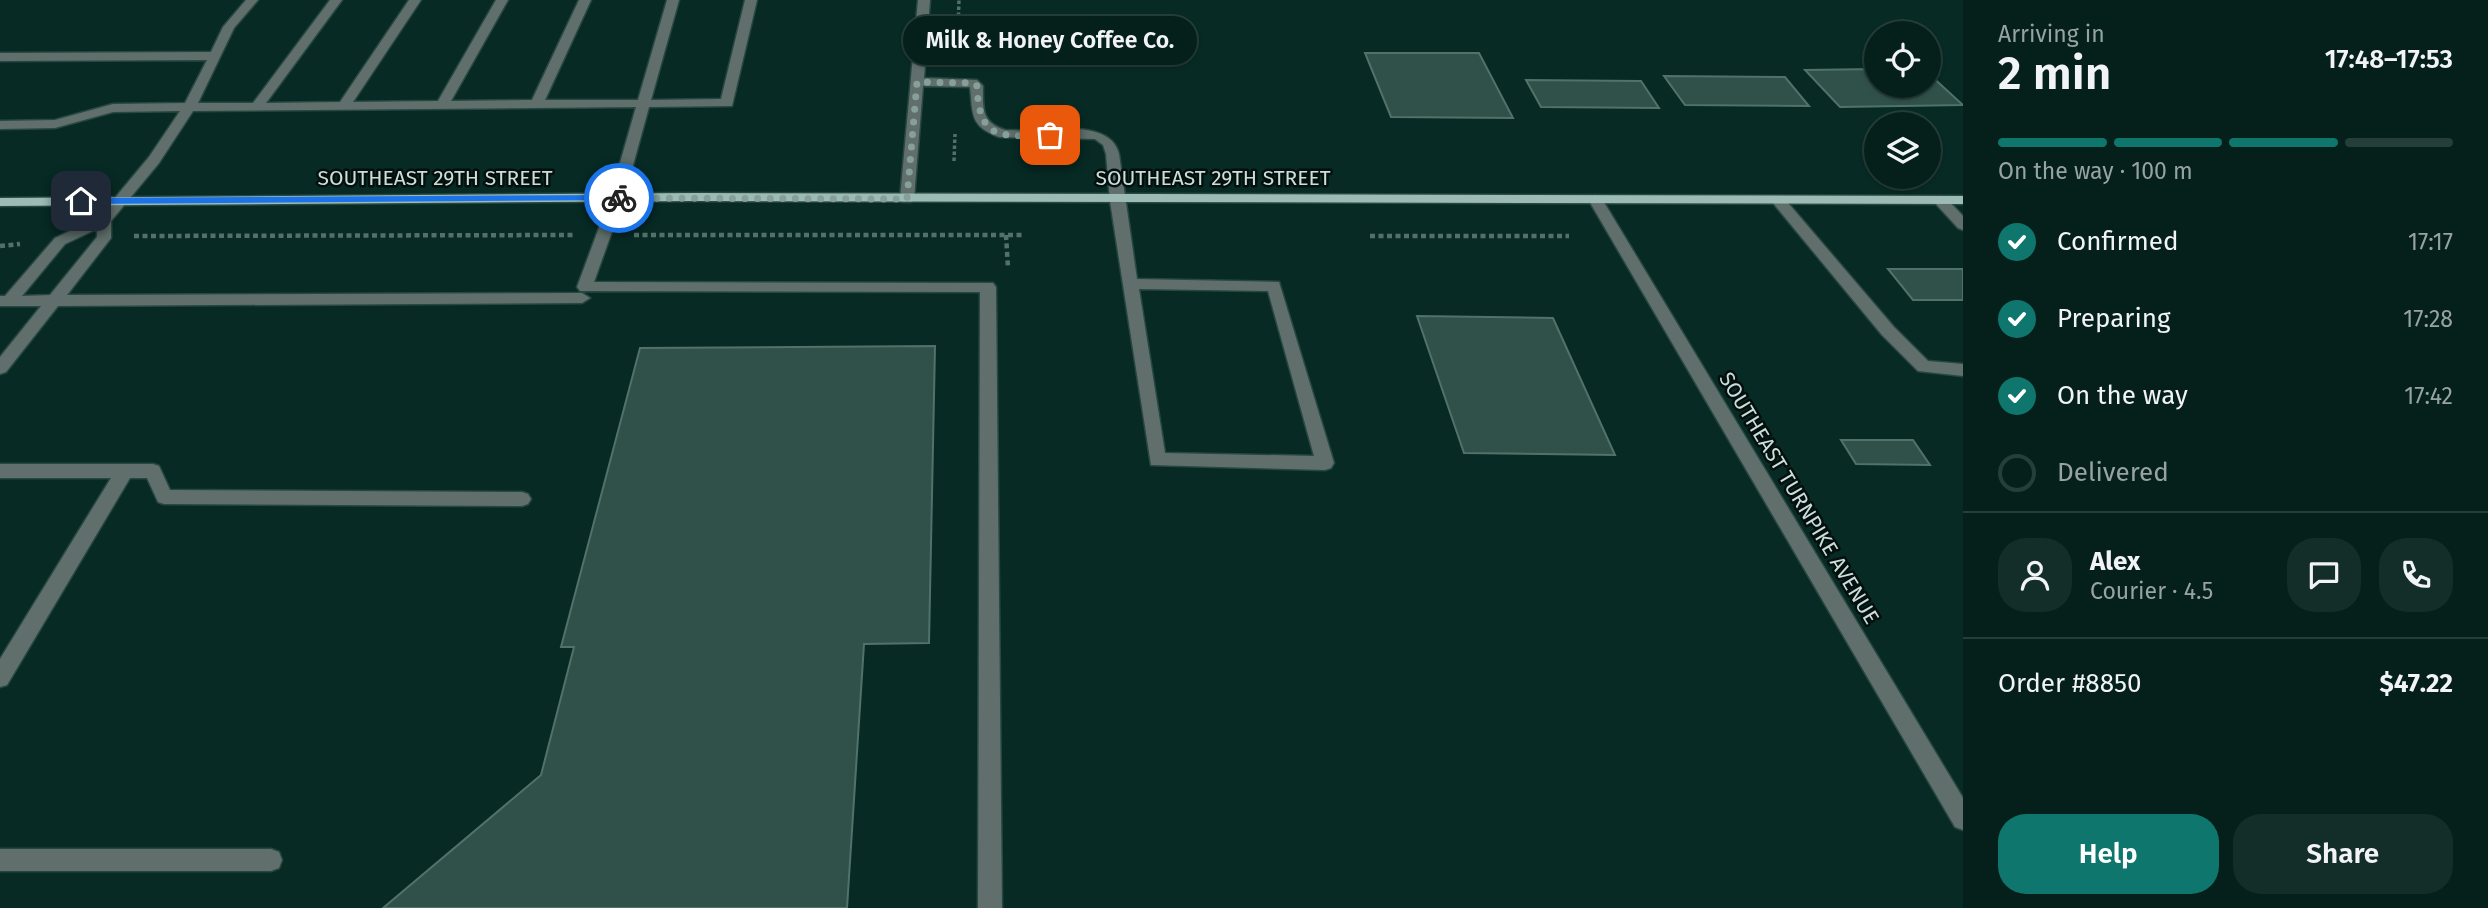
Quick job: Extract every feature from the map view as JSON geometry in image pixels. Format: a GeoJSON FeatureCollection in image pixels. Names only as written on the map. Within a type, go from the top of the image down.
{"type":"FeatureCollection","features":[{"type":"Feature","properties":{"kind":"main road","name":"SOUTHEAST 29TH STREET"},"geometry":{"type":"LineString","coordinates":[[0,202],[617,198],[1963,200]]}},
{"type":"Feature","properties":{"kind":"street"},"geometry":{"type":"LineString","coordinates":[[5,301],[60,241],[104,220],[154,160],[191,105],[229,27],[252,0]]}},
{"type":"Feature","properties":{"kind":"street"},"geometry":{"type":"LineString","coordinates":[[256,108],[335,0]]}},
{"type":"Feature","properties":{"kind":"street"},"geometry":{"type":"LineString","coordinates":[[344,106],[415,0]]}},
{"type":"Feature","properties":{"kind":"street"},"geometry":{"type":"LineString","coordinates":[[442,105],[502,0]]}},
{"type":"Feature","properties":{"kind":"street"},"geometry":{"type":"LineString","coordinates":[[537,104],[585,0]]}},
{"type":"Feature","properties":{"kind":"street"},"geometry":{"type":"LineString","coordinates":[[673,0],[617,198],[585,287],[988,287],[990,908]]}},
{"type":"Feature","properties":{"kind":"street"},"geometry":{"type":"LineString","coordinates":[[0,125],[55,124],[113,108],[191,105],[256,108],[727,103],[751,0]]}},
{"type":"Feature","properties":{"kind":"street"},"geometry":{"type":"LineString","coordinates":[[907,199],[924,0]]}},
{"type":"Feature","properties":{"kind":"street"},"geometry":{"type":"LineString","coordinates":[[0,57],[214,56]]}},
{"type":"Feature","properties":{"kind":"street"},"geometry":{"type":"LineString","coordinates":[[917,82],[973,83],[977,86],[979,117],[993,131],[1034,135],[1083,132],[1104,138],[1111,145],[1117,199],[1157,460],[1325,463],[1274,286],[1131,284]]}},
{"type":"Feature","properties":{"kind":"street","name":"SOUTHEAST TURNPIKE AVENUE"},"geometry":{"type":"LineString","coordinates":[[1595,199],[1963,819]]}},
{"type":"Feature","properties":{"kind":"street"},"geometry":{"type":"LineString","coordinates":[[1779,200],[1888,331],[1924,367],[1963,370]]}},
{"type":"Feature","properties":{"kind":"street"},"geometry":{"type":"LineString","coordinates":[[1940,200],[1963,225]]}},
{"type":"Feature","properties":{"kind":"street"},"geometry":{"type":"LineString","coordinates":[[0,369],[104,238],[104,220]]}},
{"type":"Feature","properties":{"kind":"street"},"geometry":{"type":"LineString","coordinates":[[5,301],[582,298]]}},
{"type":"Feature","properties":{"kind":"street"},"geometry":{"type":"LineString","coordinates":[[0,471],[153,471],[164,497],[522,499]]}},
{"type":"Feature","properties":{"kind":"street"},"geometry":{"type":"LineString","coordinates":[[0,678],[125,471]]}},
{"type":"Feature","properties":{"kind":"street"},"geometry":{"type":"LineString","coordinates":[[0,860],[271,860]]}},
{"type":"Feature","properties":{"kind":"path"},"geometry":{"type":"LineString","coordinates":[[104,238],[142,235],[1023,235]]}},
{"type":"Feature","properties":{"kind":"path"},"geometry":{"type":"LineString","coordinates":[[1370,236],[1569,236]]}},
{"type":"Feature","properties":{"kind":"path"},"geometry":{"type":"LineString","coordinates":[[0,246],[60,241]]}},
{"type":"Feature","properties":{"kind":"building"},"geometry":{"type":"Polygon","coordinates":[[[1365,53],[1479,53],[1513,118],[1391,117],[1365,53]]]}},
{"type":"Feature","properties":{"kind":"building"},"geometry":{"type":"Polygon","coordinates":[[[1864,69],[1864,98],[1941,98],[1941,85],[1963,105],[1840,107],[1805,70],[1864,69]]]}},
{"type":"Feature","properties":{"kind":"building"},"geometry":{"type":"Polygon","coordinates":[[[1664,76],[1785,77],[1809,106],[1685,105],[1664,76]]]}},
{"type":"Feature","properties":{"kind":"building"},"geometry":{"type":"Polygon","coordinates":[[[1526,80],[1641,81],[1659,108],[1541,107],[1526,80]]]}},
{"type":"Feature","properties":{"kind":"building"},"geometry":{"type":"Polygon","coordinates":[[[1888,269],[1963,269],[1963,300],[1913,300],[1888,269]]]}},
{"type":"Feature","properties":{"kind":"building"},"geometry":{"type":"Polygon","coordinates":[[[1417,316],[1553,318],[1615,455],[1464,453],[1417,316]]]}},
{"type":"Feature","properties":{"kind":"building"},"geometry":{"type":"Polygon","coordinates":[[[935,346],[929,643],[864,644],[847,908],[383,908],[541,775],[574,647],[561,647],[640,348],[935,346]]]}},
{"type":"Feature","properties":{"kind":"building"},"geometry":{"type":"Polygon","coordinates":[[[1841,440],[1913,440],[1930,465],[1856,464],[1841,440]]]}},
{"type":"Feature","properties":{"kind":"way so far"},"geometry":{"type":"LineString","coordinates":[[619,198],[907,199],[917,82],[968,81],[977,86],[979,117],[984,125],[993,131],[1050,135]]}},
{"type":"Feature","properties":{"kind":"place","name":"Milk & Honey Coffee Co."},"geometry":{"type":"Point","coordinates":[1050,135]}},
{"type":"Feature","properties":{"kind":"route"},"geometry":{"type":"LineString","coordinates":[[81,201],[619,198]]}}]}
